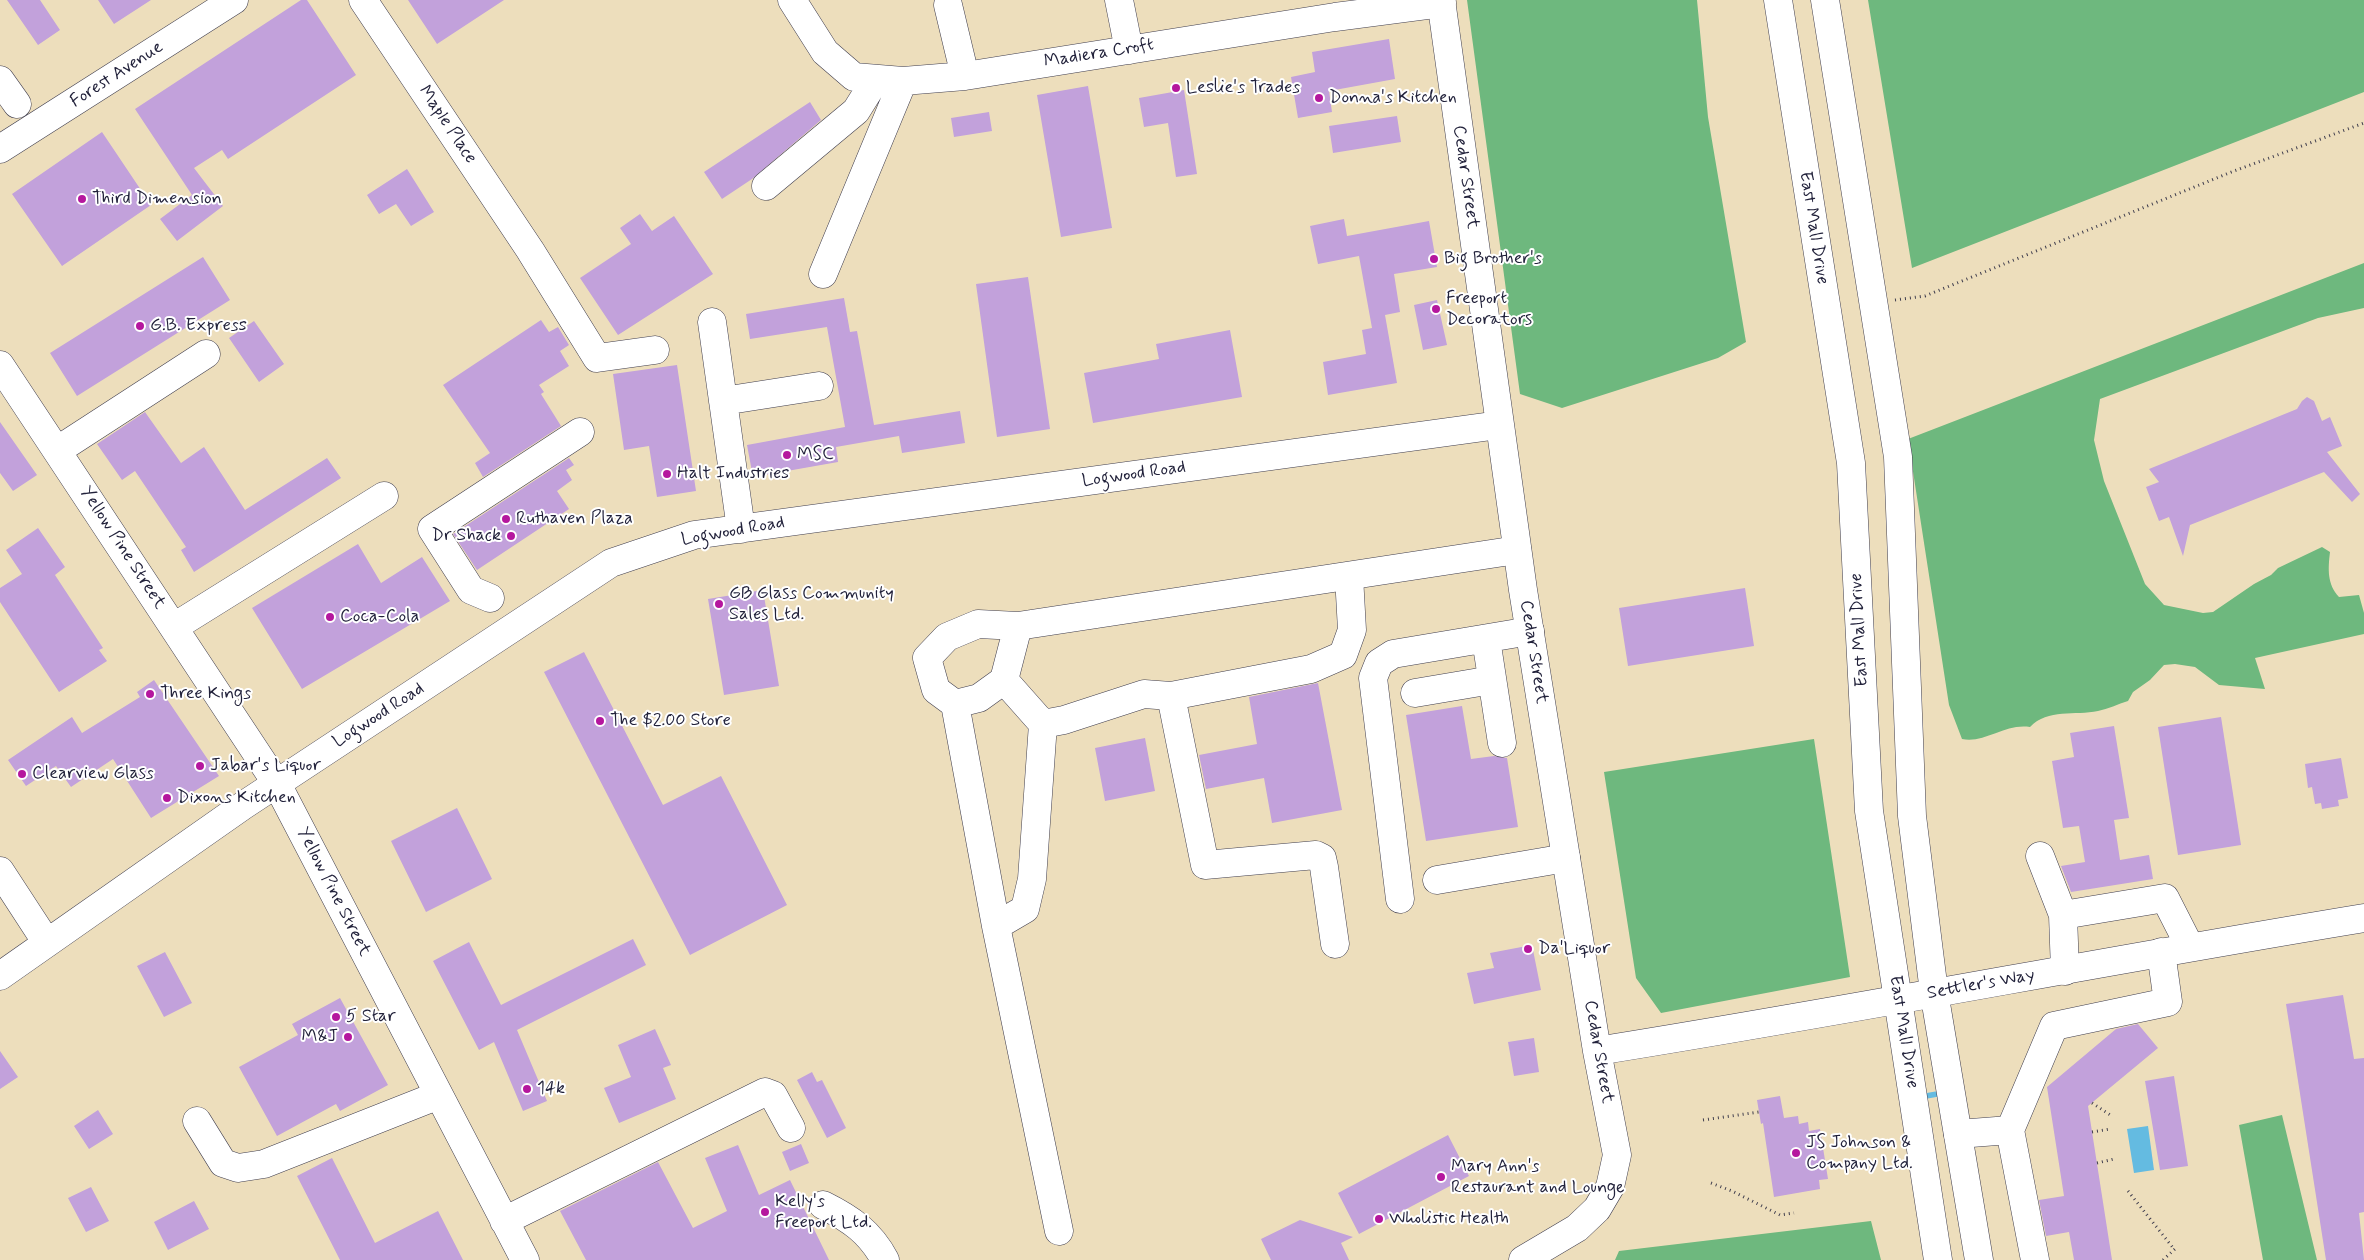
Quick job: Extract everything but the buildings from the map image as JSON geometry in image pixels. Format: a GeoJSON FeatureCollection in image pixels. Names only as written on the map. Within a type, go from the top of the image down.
{"type":"FeatureCollection","features":[{"type":"Feature","properties":{"kind":"street","name":"Forest Avenue"},"geometry":{"type":"LineString","coordinates":[[0,149],[234,0]]}},
{"type":"Feature","properties":{"kind":"street","name":"Maple Place"},"geometry":{"type":"LineString","coordinates":[[363,0],[530,250],[597,358],[656,350]]}},
{"type":"Feature","properties":{"kind":"street"},"geometry":{"type":"LineString","coordinates":[[1120,0],[1129,50]]}},
{"type":"Feature","properties":{"kind":"street"},"geometry":{"type":"LineString","coordinates":[[1825,0],[1898,457],[1912,816],[1934,992],[1979,1260]]}},
{"type":"Feature","properties":{"kind":"street","name":"Madiera Croft"},"geometry":{"type":"LineString","coordinates":[[800,3],[825,52],[854,77],[889,80],[965,76],[1441,1]]}},
{"type":"Feature","properties":{"kind":"street","name":"Cedar Street"},"geometry":{"type":"LineString","coordinates":[[1441,1],[1499,425],[1530,632],[1597,1051],[1616,1155],[1615,1172],[1610,1187],[1604,1199],[1588,1219],[1523,1260]]}},
{"type":"Feature","properties":{"kind":"street"},"geometry":{"type":"LineString","coordinates":[[948,5],[965,76]]}},
{"type":"Feature","properties":{"kind":"street","name":"East Mall Drive"},"geometry":{"type":"LineString","coordinates":[[1777,8],[1851,464],[1870,812],[1938,1260]]}},
{"type":"Feature","properties":{"kind":"street"},"geometry":{"type":"LineString","coordinates":[[766,186],[856,111],[889,80]]}},
{"type":"Feature","properties":{"kind":"street"},"geometry":{"type":"LineString","coordinates":[[823,274],[889,80]]}},
{"type":"Feature","properties":{"kind":"street"},"geometry":{"type":"LineString","coordinates":[[0,81],[17,104]]}},
{"type":"Feature","properties":{"kind":"street"},"geometry":{"type":"LineString","coordinates":[[712,322],[741,529]]}},
{"type":"Feature","properties":{"kind":"street"},"geometry":{"type":"LineString","coordinates":[[58,450],[206,354]]}},
{"type":"Feature","properties":{"kind":"street","name":"Yellow Pine Street"},"geometry":{"type":"LineString","coordinates":[[0,365],[58,450],[277,784],[525,1260]]}},
{"type":"Feature","properties":{"kind":"street"},"geometry":{"type":"LineString","coordinates":[[723,401],[819,386]]}},
{"type":"Feature","properties":{"kind":"street","name":"Logwood Road"},"geometry":{"type":"LineString","coordinates":[[0,976],[277,784],[611,563],[694,535],[1499,425]]}},
{"type":"Feature","properties":{"kind":"street"},"geometry":{"type":"LineString","coordinates":[[490,598],[471,590],[432,528],[580,432]]}},
{"type":"Feature","properties":{"kind":"street"},"geometry":{"type":"LineString","coordinates":[[174,627],[384,496]]}},
{"type":"Feature","properties":{"kind":"street"},"geometry":{"type":"LineString","coordinates":[[1060,1231],[996,926],[955,704],[936,690],[927,658],[947,637],[978,624],[1018,626],[1518,550]]}},
{"type":"Feature","properties":{"kind":"street"},"geometry":{"type":"LineString","coordinates":[[1043,724],[1064,720],[1144,694],[1172,696],[1311,670],[1343,656],[1352,630],[1349,576]]}},
{"type":"Feature","properties":{"kind":"street"},"geometry":{"type":"LineString","coordinates":[[955,704],[979,698],[1004,680],[1018,626]]}},
{"type":"Feature","properties":{"kind":"street"},"geometry":{"type":"LineString","coordinates":[[1400,899],[1373,678],[1379,663],[1393,654],[1530,632]]}},
{"type":"Feature","properties":{"kind":"street"},"geometry":{"type":"LineString","coordinates":[[1486,639],[1502,743]]}},
{"type":"Feature","properties":{"kind":"street"},"geometry":{"type":"LineString","coordinates":[[996,926],[1025,909],[1032,879],[1043,724],[1004,680]]}},
{"type":"Feature","properties":{"kind":"street"},"geometry":{"type":"LineString","coordinates":[[1415,693],[1492,680]]}},
{"type":"Feature","properties":{"kind":"street"},"geometry":{"type":"LineString","coordinates":[[1172,696],[1205,865],[1316,855],[1322,858],[1335,944]]}},
{"type":"Feature","properties":{"kind":"street"},"geometry":{"type":"LineString","coordinates":[[2040,856],[2063,915],[2065,971]]}},
{"type":"Feature","properties":{"kind":"street"},"geometry":{"type":"LineString","coordinates":[[1437,880],[1566,858]]}},
{"type":"Feature","properties":{"kind":"street"},"geometry":{"type":"LineString","coordinates":[[0,872],[47,943]]}},
{"type":"Feature","properties":{"kind":"street"},"geometry":{"type":"LineString","coordinates":[[2063,915],[2165,898],[2190,946]]}},
{"type":"Feature","properties":{"kind":"street","name":"Settler's Way"},"geometry":{"type":"LineString","coordinates":[[1597,1051],[2065,971],[2190,946],[2364,918]]}},
{"type":"Feature","properties":{"kind":"street"},"geometry":{"type":"LineString","coordinates":[[2035,1260],[2010,1130],[2054,1026],[2168,1002],[2161,952]]}},
{"type":"Feature","properties":{"kind":"street"},"geometry":{"type":"LineString","coordinates":[[504,1221],[765,1092],[773,1095],[791,1128]]}},
{"type":"Feature","properties":{"kind":"street"},"geometry":{"type":"LineString","coordinates":[[197,1121],[223,1164],[238,1168],[264,1164],[439,1095]]}},
{"type":"Feature","properties":{"kind":"street"},"geometry":{"type":"LineString","coordinates":[[1958,1134],[2010,1130]]}},
{"type":"Feature","properties":{"kind":"street"},"geometry":{"type":"LineString","coordinates":[[823,1205],[842,1215],[875,1241],[885,1260]]}},
{"type":"Feature","properties":{"kind":"path"},"geometry":{"type":"LineString","coordinates":[[1873,303],[1925,296],[2234,170],[2364,123]]}},
{"type":"Feature","properties":{"kind":"path"},"geometry":{"type":"LineString","coordinates":[[2092,1103],[2112,1116]]}},
{"type":"Feature","properties":{"kind":"path"},"geometry":{"type":"LineString","coordinates":[[1703,1120],[1759,1112]]}},
{"type":"Feature","properties":{"kind":"path"},"geometry":{"type":"LineString","coordinates":[[2092,1132],[2110,1129]]}},
{"type":"Feature","properties":{"kind":"path"},"geometry":{"type":"LineString","coordinates":[[2097,1163],[2114,1159]]}},
{"type":"Feature","properties":{"kind":"path"},"geometry":{"type":"LineString","coordinates":[[1711,1183],[1732,1190],[1780,1215],[1794,1213]]}},
{"type":"Feature","properties":{"kind":"path"},"geometry":{"type":"LineString","coordinates":[[2128,1191],[2175,1249],[2163,1260]]}},
{"type":"Feature","properties":{"kind":"green space"},"geometry":{"type":"Polygon","coordinates":[[[1467,0],[1697,0],[1708,117],[1746,342],[1718,358],[1562,408],[1520,394],[1467,0]]]}},
{"type":"Feature","properties":{"kind":"green space"},"geometry":{"type":"Polygon","coordinates":[[[1868,0],[2364,0],[2364,92],[1912,268],[1868,0]]]}},
{"type":"Feature","properties":{"kind":"green space"},"geometry":{"type":"Polygon","coordinates":[[[2364,263],[2364,308],[2318,318],[2100,399],[2094,440],[2104,481],[2145,584],[2164,605],[2203,613],[2213,612],[2254,584],[2271,575],[2278,568],[2322,547],[2330,552],[2329,576],[2335,592],[2339,597],[2359,595],[2364,613],[2364,634],[2255,658],[2265,689],[2219,685],[2195,667],[2175,664],[2164,665],[2150,680],[2133,692],[2128,701],[2098,711],[2045,717],[2030,727],[2012,728],[1978,739],[1962,739],[1949,705],[1908,439],[2364,263]]]}},
{"type":"Feature","properties":{"kind":"green space"},"geometry":{"type":"Polygon","coordinates":[[[1814,739],[1850,977],[1661,1013],[1636,978],[1604,772],[1814,739]]]}},
{"type":"Feature","properties":{"kind":"green space"},"geometry":{"type":"Polygon","coordinates":[[[2282,1115],[2317,1260],[2263,1260],[2239,1125],[2282,1115]]]}},
{"type":"Feature","properties":{"kind":"green space"},"geometry":{"type":"Polygon","coordinates":[[[1871,1221],[1881,1260],[1615,1260],[1619,1251],[1871,1221]]]}},
{"type":"Feature","properties":{"kind":"water"},"geometry":{"type":"Polygon","coordinates":[[[2148,1126],[2154,1170],[2134,1173],[2127,1129],[2148,1126]]]}},
{"type":"Feature","properties":{"kind":"waterway"},"geometry":{"type":"LineString","coordinates":[[1920,1097],[1943,1093]]}},
{"type":"Feature","properties":{"kind":"place","name":"Leslie's Trades"},"geometry":{"type":"Point","coordinates":[1176,88]}},
{"type":"Feature","properties":{"kind":"place","name":"Donna's Kitchen"},"geometry":{"type":"Point","coordinates":[1319,98]}},
{"type":"Feature","properties":{"kind":"place","name":"Third Dimension"},"geometry":{"type":"Point","coordinates":[82,199]}},
{"type":"Feature","properties":{"kind":"place","name":"Big Brother's"},"geometry":{"type":"Point","coordinates":[1434,259]}},
{"type":"Feature","properties":{"kind":"place","name":"Freeport Decorators"},"geometry":{"type":"Point","coordinates":[1436,309]}},
{"type":"Feature","properties":{"kind":"place","name":"G.B. Express"},"geometry":{"type":"Point","coordinates":[140,326]}},
{"type":"Feature","properties":{"kind":"place","name":"MSC"},"geometry":{"type":"Point","coordinates":[787,455]}},
{"type":"Feature","properties":{"kind":"place","name":"Halt Industries"},"geometry":{"type":"Point","coordinates":[667,474]}},
{"type":"Feature","properties":{"kind":"place","name":"Ruthaven Plaza"},"geometry":{"type":"Point","coordinates":[506,519]}},
{"type":"Feature","properties":{"kind":"place","name":"Dr Shack"},"geometry":{"type":"Point","coordinates":[511,536]}},
{"type":"Feature","properties":{"kind":"place","name":"GB Glass Community Sales Ltd."},"geometry":{"type":"Point","coordinates":[719,604]}},
{"type":"Feature","properties":{"kind":"place","name":"Coca-Cola"},"geometry":{"type":"Point","coordinates":[330,617]}},
{"type":"Feature","properties":{"kind":"place","name":"Three Kings"},"geometry":{"type":"Point","coordinates":[150,694]}},
{"type":"Feature","properties":{"kind":"place","name":"The $2.00 Store"},"geometry":{"type":"Point","coordinates":[600,721]}},
{"type":"Feature","properties":{"kind":"place","name":"Jabar's Liquor"},"geometry":{"type":"Point","coordinates":[200,766]}},
{"type":"Feature","properties":{"kind":"place","name":"Clearview Glass"},"geometry":{"type":"Point","coordinates":[22,774]}},
{"type":"Feature","properties":{"kind":"place","name":"Dixons Kitchen"},"geometry":{"type":"Point","coordinates":[167,798]}},
{"type":"Feature","properties":{"kind":"place","name":"Da'Liquor"},"geometry":{"type":"Point","coordinates":[1528,949]}},
{"type":"Feature","properties":{"kind":"place","name":"5 Star"},"geometry":{"type":"Point","coordinates":[336,1017]}},
{"type":"Feature","properties":{"kind":"place","name":"M&J"},"geometry":{"type":"Point","coordinates":[348,1037]}},
{"type":"Feature","properties":{"kind":"place","name":"14k"},"geometry":{"type":"Point","coordinates":[527,1089]}},
{"type":"Feature","properties":{"kind":"place","name":"JS Johnson & Company Ltd."},"geometry":{"type":"Point","coordinates":[1796,1153]}},
{"type":"Feature","properties":{"kind":"place","name":"Mary Ann's Restaurant and Lounge"},"geometry":{"type":"Point","coordinates":[1441,1177]}},
{"type":"Feature","properties":{"kind":"place","name":"Kelly's Freeport Ltd."},"geometry":{"type":"Point","coordinates":[765,1212]}},
{"type":"Feature","properties":{"kind":"place","name":"Wholistic Health"},"geometry":{"type":"Point","coordinates":[1379,1219]}}]}
